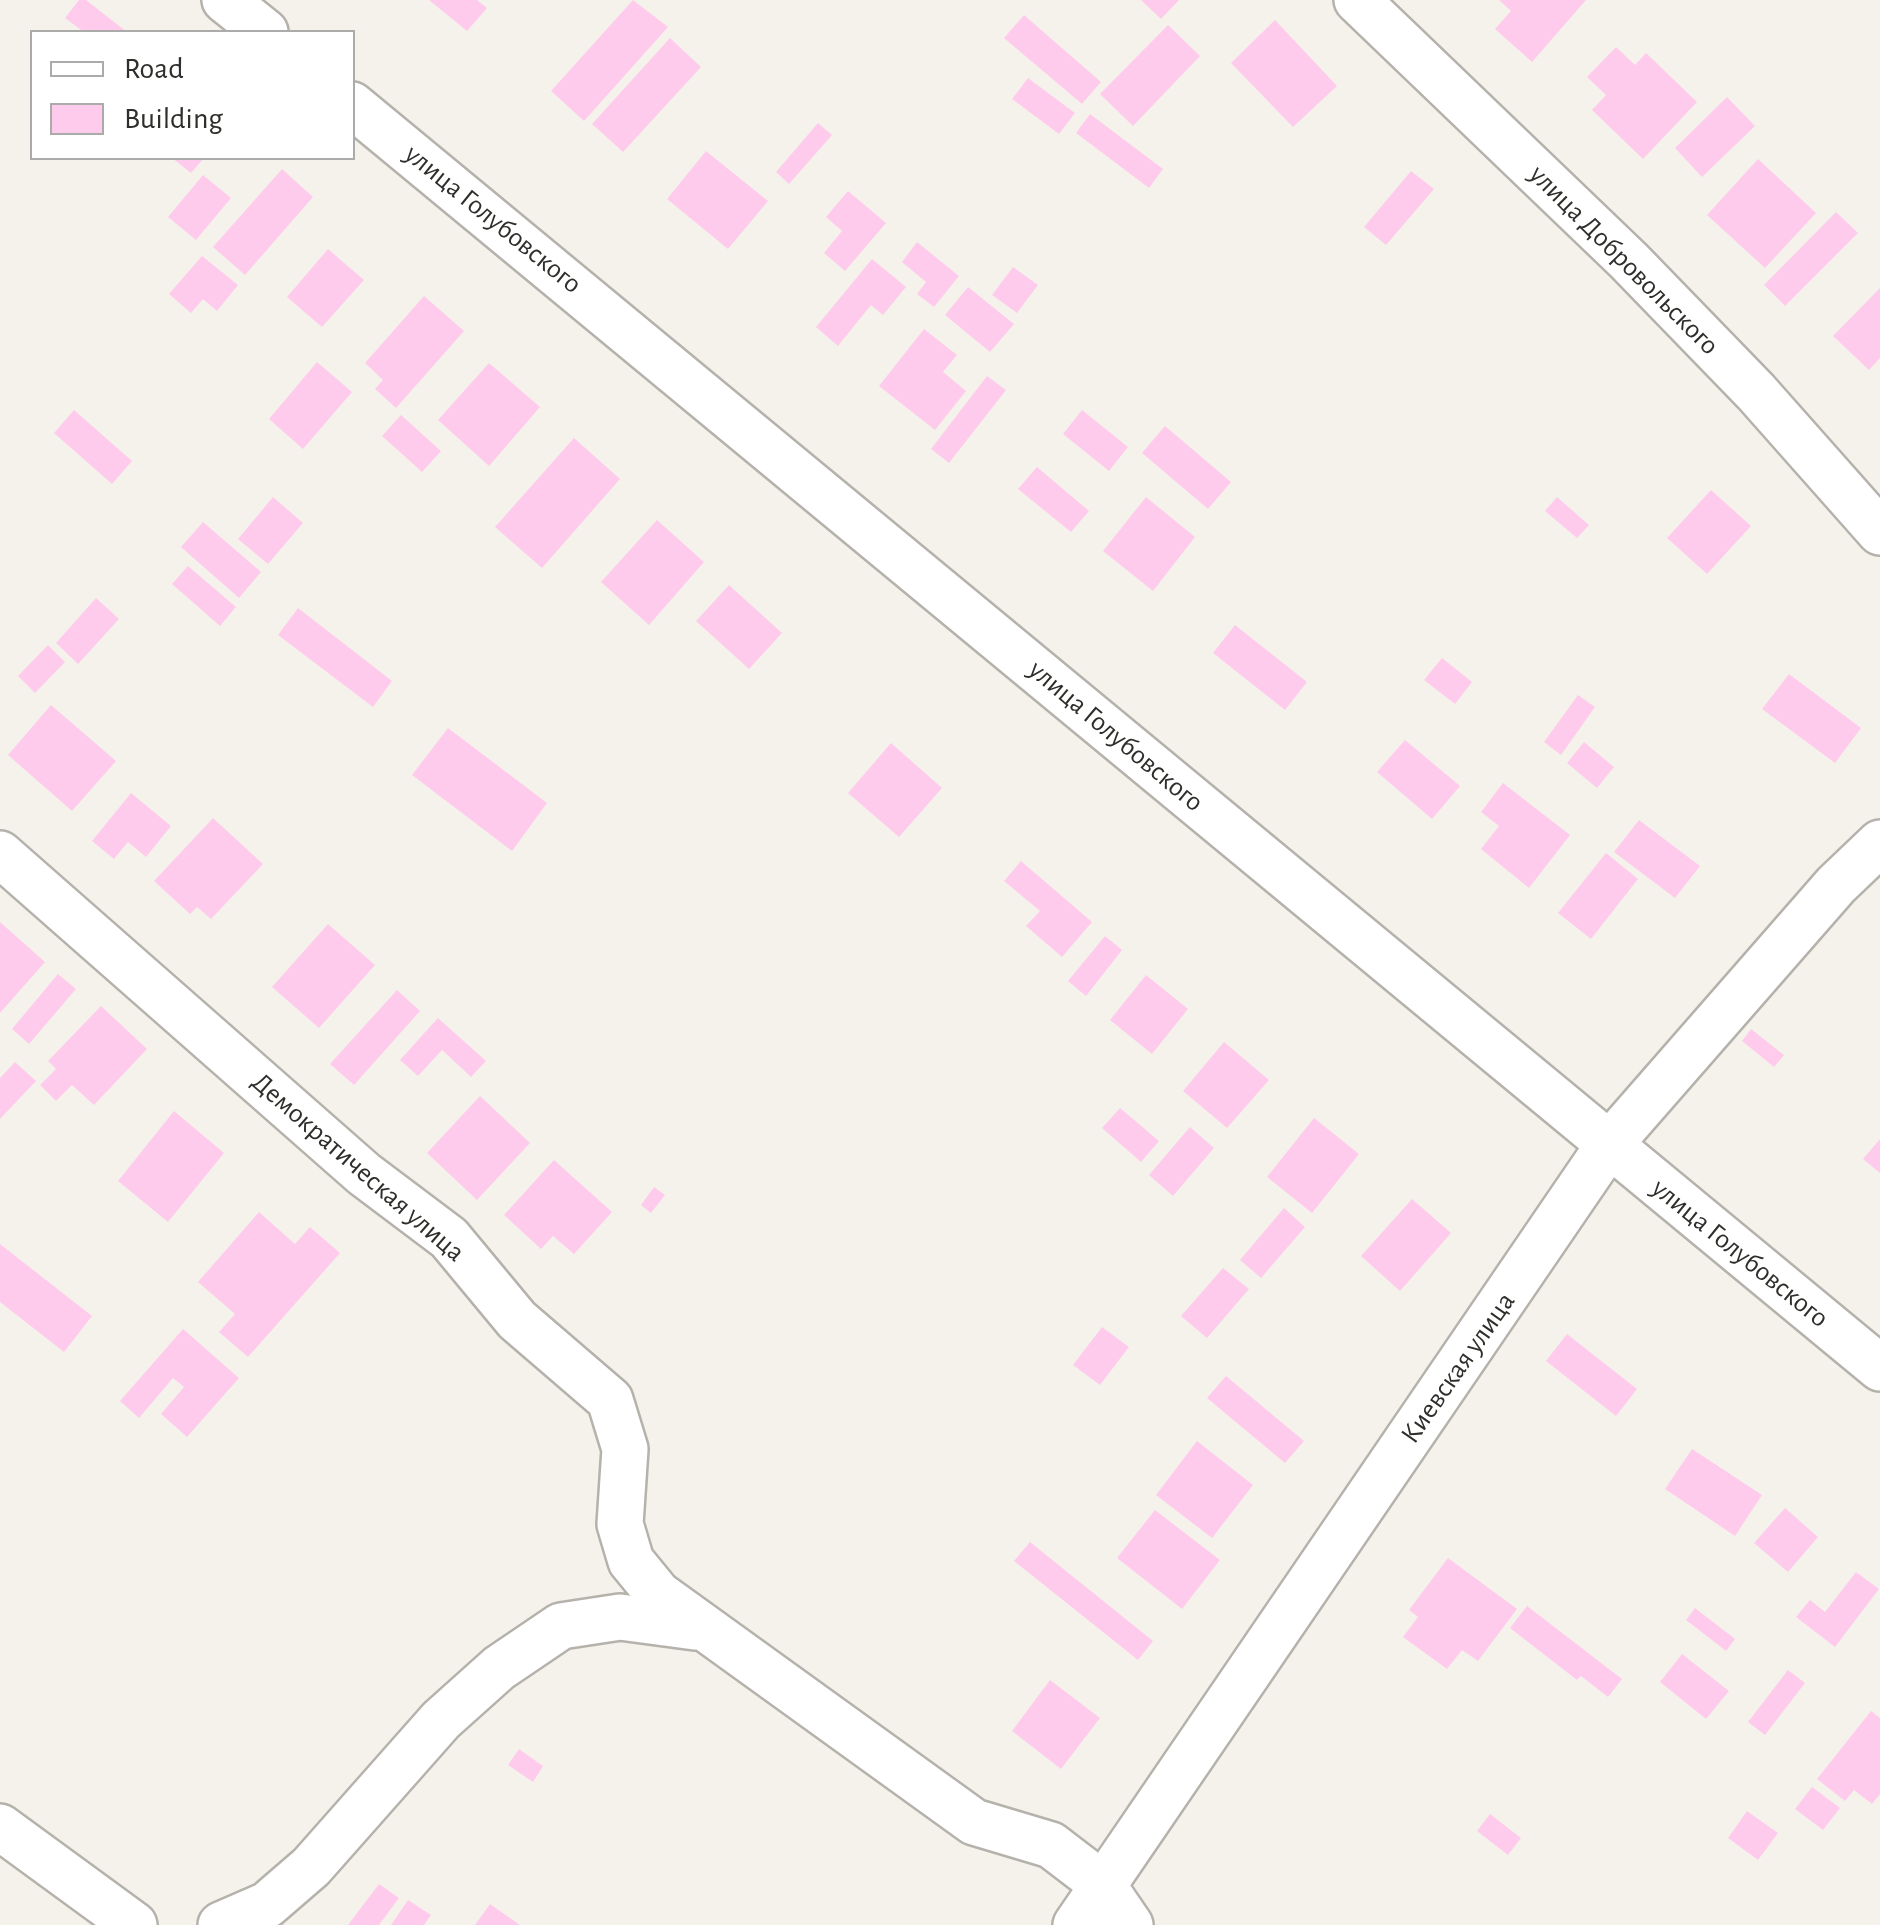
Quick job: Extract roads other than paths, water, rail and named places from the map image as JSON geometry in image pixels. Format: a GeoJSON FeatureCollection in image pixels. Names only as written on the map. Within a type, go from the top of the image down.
{"type":"FeatureCollection","features":[{"type":"Feature","properties":{"kind":"street"},"geometry":{"type":"LineString","coordinates":[[225,0],[262,30]]}},
{"type":"Feature","properties":{"kind":"street","name":"улица Добровольского"},"geometry":{"type":"LineString","coordinates":[[1357,0],[1629,260],[1756,392],[1880,532]]}},
{"type":"Feature","properties":{"kind":"street","name":"улица Голубовского"},"geometry":{"type":"LineString","coordinates":[[355,106],[1880,1368]]}},
{"type":"Feature","properties":{"kind":"street","name":"Киевская улица"},"geometry":{"type":"LineString","coordinates":[[1076,1925],[1608,1146],[1836,885],[1880,842]]}},
{"type":"Feature","properties":{"kind":"street","name":"Демократическая улица"},"geometry":{"type":"LineString","coordinates":[[0,854],[364,1174],[449,1238],[517,1320],[610,1400],[625,1449],[620,1524],[631,1561],[658,1594],[974,1822],[1050,1845],[1102,1884],[1130,1925]]}},
{"type":"Feature","properties":{"kind":"street"},"geometry":{"type":"LineString","coordinates":[[221,1925],[267,1905],[296,1880],[441,1720],[499,1668],[560,1626],[620,1617],[655,1618],[706,1630]]}},
{"type":"Feature","properties":{"kind":"street"},"geometry":{"type":"LineString","coordinates":[[0,1827],[134,1925]]}}]}
